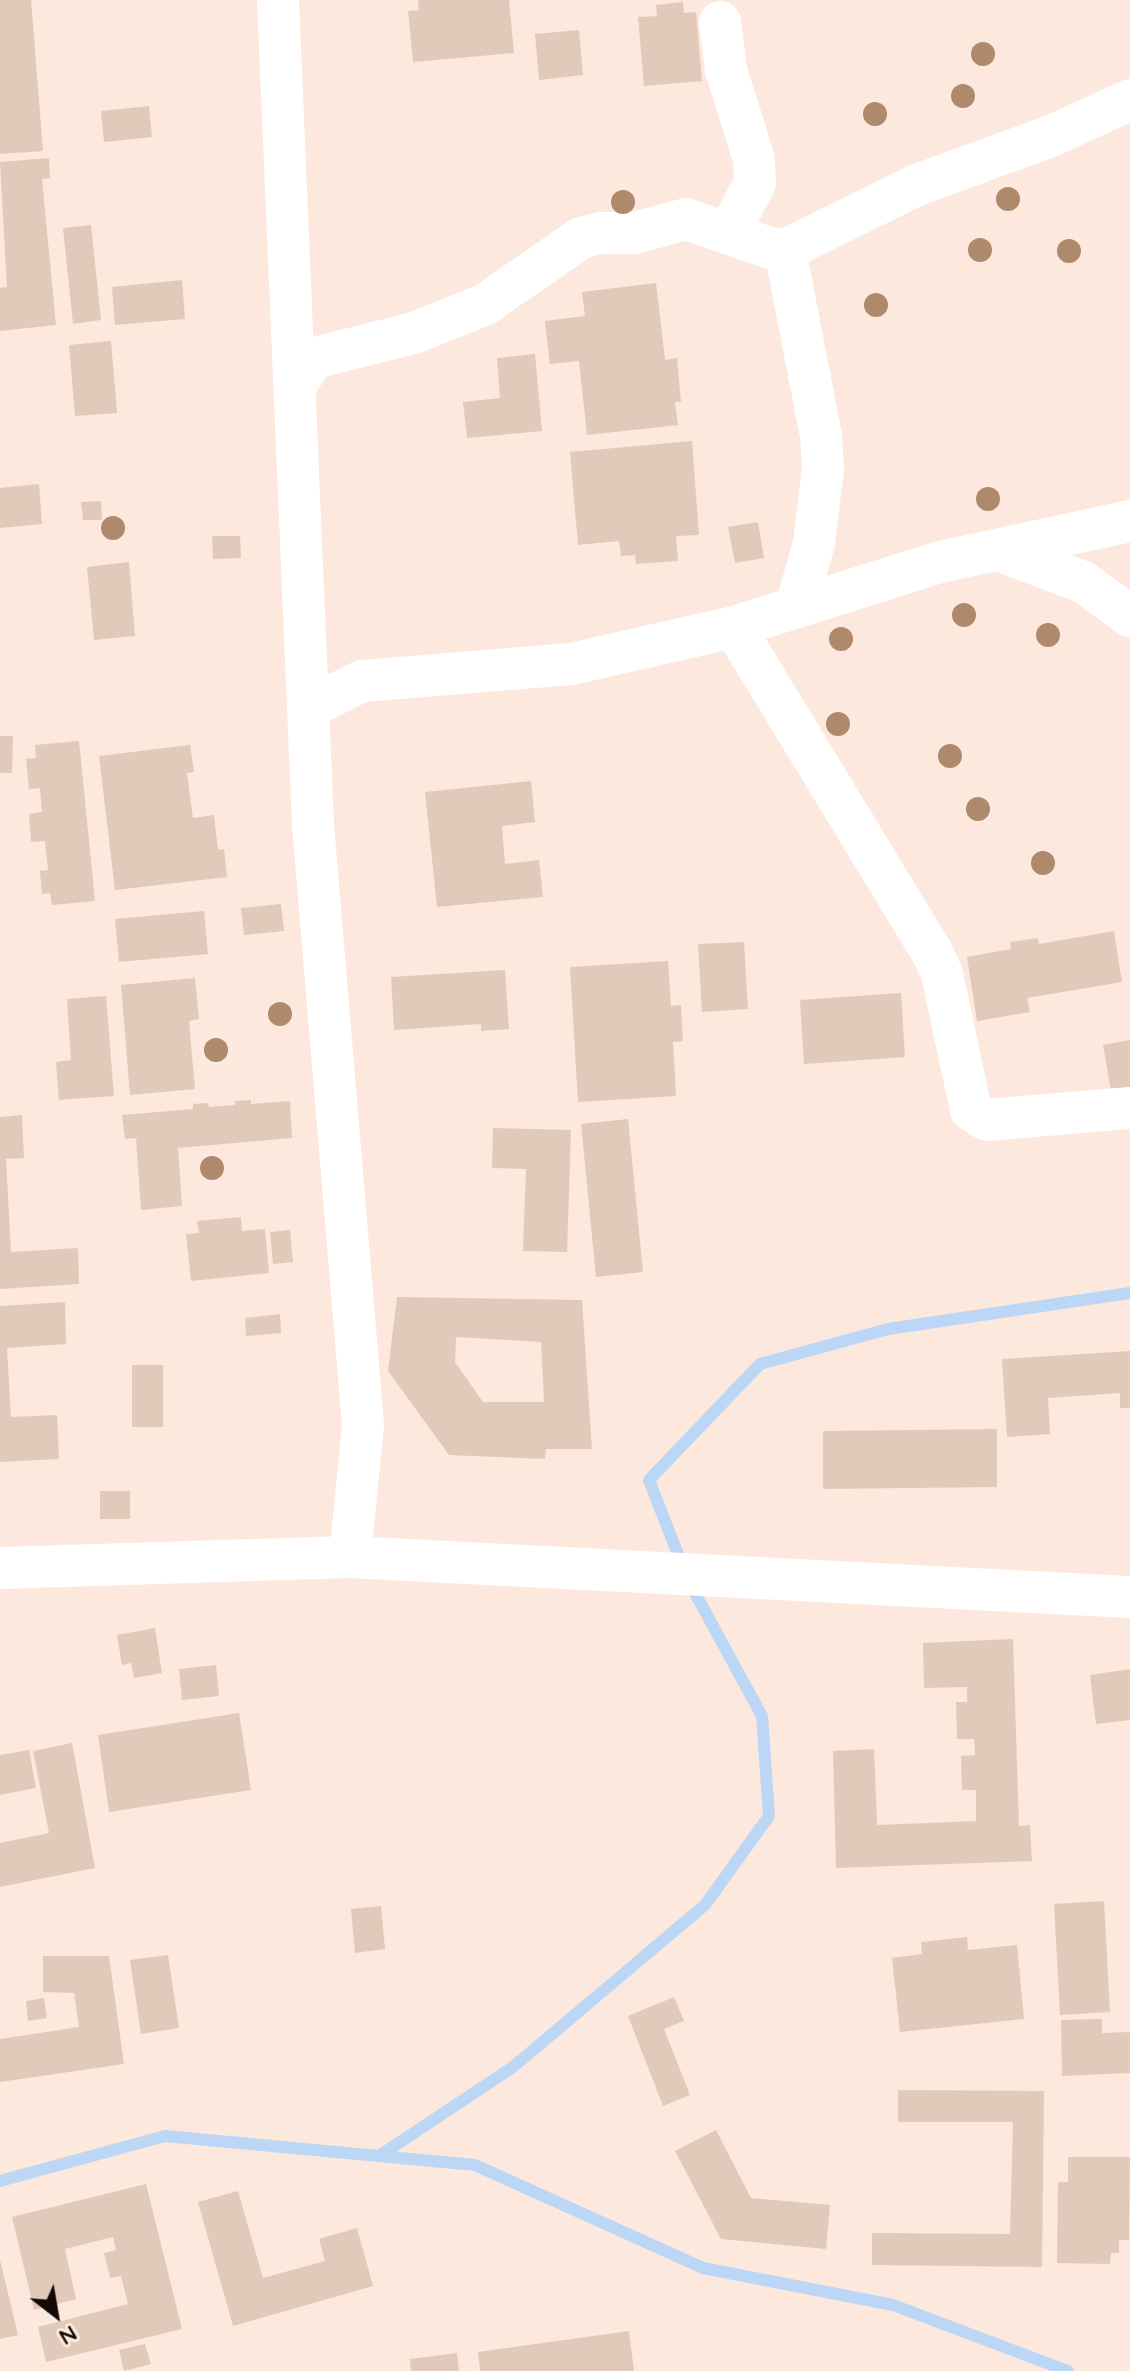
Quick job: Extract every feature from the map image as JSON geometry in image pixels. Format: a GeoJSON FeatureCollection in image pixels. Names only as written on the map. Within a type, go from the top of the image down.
{"type":"FeatureCollection","features":[{"type":"Feature","properties":{"kind":"street"},"geometry":{"type":"LineString","coordinates":[[278,0],[313,825],[363,1425],[350,1557]]}},
{"type":"Feature","properties":{"kind":"street"},"geometry":{"type":"LineString","coordinates":[[720,22],[732,94],[754,159],[755,183],[733,224],[722,229]]}},
{"type":"Feature","properties":{"kind":"street"},"geometry":{"type":"LineString","coordinates":[[295,386],[314,358],[414,333],[484,305],[581,238],[600,233],[635,233],[686,219],[767,247],[785,250],[917,185],[1051,136],[1130,100]]}},
{"type":"Feature","properties":{"kind":"street"},"geometry":{"type":"LineString","coordinates":[[785,250],[821,436],[823,469],[814,543],[796,607]]}},
{"type":"Feature","properties":{"kind":"street"},"geometry":{"type":"LineString","coordinates":[[308,708],[362,681],[571,664],[734,627],[940,562],[1130,521]]}},
{"type":"Feature","properties":{"kind":"street"},"geometry":{"type":"LineString","coordinates":[[998,550],[1083,582],[1130,616]]}},
{"type":"Feature","properties":{"kind":"street"},"geometry":{"type":"LineString","coordinates":[[734,627],[933,954],[942,974],[971,1110],[987,1120],[1130,1108]]}},
{"type":"Feature","properties":{"kind":"street"},"geometry":{"type":"LineString","coordinates":[[0,1568],[350,1557],[1130,1597]]}},
{"type":"Feature","properties":{"kind":"building"},"geometry":{"type":"Polygon","coordinates":[[[0,0],[31,0],[43,151],[0,154],[0,0]]]}},
{"type":"Feature","properties":{"kind":"building"},"geometry":{"type":"Polygon","coordinates":[[[418,0],[509,0],[514,53],[413,62],[408,11],[419,10],[418,0]]]}},
{"type":"Feature","properties":{"kind":"building"},"geometry":{"type":"Polygon","coordinates":[[[683,2],[684,13],[696,12],[702,81],[644,86],[638,17],[657,16],[656,5],[683,2]]]}},
{"type":"Feature","properties":{"kind":"building"},"geometry":{"type":"Polygon","coordinates":[[[579,30],[583,75],[539,80],[535,34],[579,30]]]}},
{"type":"Feature","properties":{"kind":"building"},"geometry":{"type":"Polygon","coordinates":[[[149,106],[152,137],[104,142],[101,111],[149,106]]]}},
{"type":"Feature","properties":{"kind":"building"},"geometry":{"type":"Polygon","coordinates":[[[49,158],[50,178],[42,179],[56,325],[0,331],[0,288],[7,287],[0,162],[49,158]]]}},
{"type":"Feature","properties":{"kind":"building"},"geometry":{"type":"Polygon","coordinates":[[[91,225],[101,320],[73,324],[63,228],[91,225]]]}},
{"type":"Feature","properties":{"kind":"building"},"geometry":{"type":"Polygon","coordinates":[[[182,280],[185,319],[115,325],[112,287],[182,280]]]}},
{"type":"Feature","properties":{"kind":"building"},"geometry":{"type":"Polygon","coordinates":[[[656,283],[665,360],[677,358],[681,402],[675,402],[678,425],[587,435],[579,361],[550,364],[545,321],[585,316],[582,292],[656,283]]]}},
{"type":"Feature","properties":{"kind":"building"},"geometry":{"type":"Polygon","coordinates":[[[111,341],[117,413],[75,416],[69,345],[111,341]]]}},
{"type":"Feature","properties":{"kind":"building"},"geometry":{"type":"Polygon","coordinates":[[[535,354],[542,431],[467,438],[463,402],[500,398],[497,358],[535,354]]]}},
{"type":"Feature","properties":{"kind":"building"},"geometry":{"type":"Polygon","coordinates":[[[692,441],[699,535],[676,536],[678,561],[636,564],[635,555],[621,556],[619,541],[578,545],[570,452],[692,441]]]}},
{"type":"Feature","properties":{"kind":"building"},"geometry":{"type":"Polygon","coordinates":[[[39,484],[42,524],[0,528],[0,488],[39,484]]]}},
{"type":"Feature","properties":{"kind":"building"},"geometry":{"type":"Polygon","coordinates":[[[101,501],[102,520],[83,520],[81,502],[101,501]]]}},
{"type":"Feature","properties":{"kind":"building"},"geometry":{"type":"Polygon","coordinates":[[[758,522],[764,558],[735,563],[728,527],[758,522]]]}},
{"type":"Feature","properties":{"kind":"building"},"geometry":{"type":"Polygon","coordinates":[[[212,536],[240,536],[241,558],[213,559],[212,536]]]}},
{"type":"Feature","properties":{"kind":"building"},"geometry":{"type":"Polygon","coordinates":[[[129,562],[135,636],[94,640],[87,567],[129,562]]]}},
{"type":"Feature","properties":{"kind":"building"},"geometry":{"type":"Polygon","coordinates":[[[0,736],[13,736],[12,773],[0,773],[0,736]]]}},
{"type":"Feature","properties":{"kind":"building"},"geometry":{"type":"Polygon","coordinates":[[[79,741],[95,901],[52,905],[50,893],[42,894],[40,871],[48,870],[45,841],[31,842],[29,814],[42,812],[40,788],[29,789],[26,759],[36,758],[35,745],[79,741]]]}},
{"type":"Feature","properties":{"kind":"building"},"geometry":{"type":"Polygon","coordinates":[[[190,745],[194,772],[187,773],[193,818],[214,815],[218,850],[224,849],[227,877],[115,890],[99,756],[190,745]]]}},
{"type":"Feature","properties":{"kind":"building"},"geometry":{"type":"Polygon","coordinates":[[[531,781],[535,822],[502,826],[505,864],[539,860],[543,897],[437,907],[425,792],[531,781]]]}},
{"type":"Feature","properties":{"kind":"building"},"geometry":{"type":"Polygon","coordinates":[[[281,904],[284,931],[244,935],[241,908],[281,904]]]}},
{"type":"Feature","properties":{"kind":"building"},"geometry":{"type":"Polygon","coordinates":[[[204,911],[208,954],[119,962],[115,919],[204,911]]]}},
{"type":"Feature","properties":{"kind":"building"},"geometry":{"type":"Polygon","coordinates":[[[1114,931],[1122,982],[1027,998],[1030,1012],[977,1021],[967,957],[1011,949],[1010,942],[1038,938],[1039,944],[1114,931]]]}},
{"type":"Feature","properties":{"kind":"building"},"geometry":{"type":"Polygon","coordinates":[[[744,942],[748,1009],[702,1012],[698,944],[744,942]]]}},
{"type":"Feature","properties":{"kind":"building"},"geometry":{"type":"Polygon","coordinates":[[[668,961],[671,1006],[681,1005],[683,1041],[673,1042],[676,1096],[578,1102],[570,967],[668,961]]]}},
{"type":"Feature","properties":{"kind":"building"},"geometry":{"type":"Polygon","coordinates":[[[505,970],[509,1029],[481,1031],[481,1024],[394,1030],[391,977],[505,970]]]}},
{"type":"Feature","properties":{"kind":"building"},"geometry":{"type":"Polygon","coordinates":[[[195,978],[199,1019],[189,1021],[195,1089],[130,1095],[121,985],[195,978]]]}},
{"type":"Feature","properties":{"kind":"building"},"geometry":{"type":"Polygon","coordinates":[[[901,993],[905,1057],[804,1064],[800,1000],[901,993]]]}},
{"type":"Feature","properties":{"kind":"building"},"geometry":{"type":"Polygon","coordinates":[[[106,996],[114,1096],[59,1100],[56,1062],[71,1060],[67,999],[106,996]]]}},
{"type":"Feature","properties":{"kind":"building"},"geometry":{"type":"Polygon","coordinates":[[[1130,1040],[1130,1088],[1111,1091],[1103,1045],[1130,1040]]]}},
{"type":"Feature","properties":{"kind":"building"},"geometry":{"type":"Polygon","coordinates":[[[251,1100],[251,1104],[290,1101],[292,1138],[178,1148],[182,1206],[141,1210],[136,1138],[125,1139],[122,1115],[193,1109],[193,1104],[208,1103],[209,1107],[235,1105],[235,1101],[251,1100]]]}},
{"type":"Feature","properties":{"kind":"building"},"geometry":{"type":"Polygon","coordinates":[[[22,1115],[24,1158],[6,1159],[11,1252],[78,1248],[79,1284],[0,1289],[0,1117],[22,1115]]]}},
{"type":"Feature","properties":{"kind":"building"},"geometry":{"type":"Polygon","coordinates":[[[628,1119],[643,1272],[596,1277],[581,1124],[628,1119]]]}},
{"type":"Feature","properties":{"kind":"building"},"geometry":{"type":"Polygon","coordinates":[[[493,1128],[571,1130],[567,1252],[523,1251],[526,1169],[492,1168],[493,1128]]]}},
{"type":"Feature","properties":{"kind":"building"},"geometry":{"type":"Polygon","coordinates":[[[241,1217],[242,1231],[265,1229],[269,1273],[191,1281],[186,1234],[199,1233],[197,1221],[241,1217]]]}},
{"type":"Feature","properties":{"kind":"building"},"geometry":{"type":"Polygon","coordinates":[[[290,1230],[293,1262],[273,1264],[270,1232],[290,1230]]]}},
{"type":"Feature","properties":{"kind":"building"},"geometry":{"type":"Polygon","coordinates":[[[397,1297],[582,1300],[592,1449],[546,1449],[545,1459],[449,1455],[388,1371],[397,1297]],[[456,1337],[455,1362],[483,1402],[544,1402],[541,1342],[456,1337]]]}},
{"type":"Feature","properties":{"kind":"building"},"geometry":{"type":"Polygon","coordinates":[[[65,1302],[66,1344],[7,1348],[11,1417],[57,1415],[59,1459],[0,1462],[0,1306],[65,1302]]]}},
{"type":"Feature","properties":{"kind":"building"},"geometry":{"type":"Polygon","coordinates":[[[280,1314],[281,1333],[246,1336],[245,1318],[280,1314]]]}},
{"type":"Feature","properties":{"kind":"building"},"geometry":{"type":"Polygon","coordinates":[[[1130,1351],[1130,1408],[1120,1408],[1120,1393],[1048,1398],[1050,1434],[1007,1437],[1002,1359],[1130,1351]]]}},
{"type":"Feature","properties":{"kind":"building"},"geometry":{"type":"Polygon","coordinates":[[[132,1365],[163,1365],[163,1427],[132,1427],[132,1365]]]}},
{"type":"Feature","properties":{"kind":"building"},"geometry":{"type":"Polygon","coordinates":[[[997,1429],[997,1487],[823,1489],[823,1431],[997,1429]]]}},
{"type":"Feature","properties":{"kind":"building"},"geometry":{"type":"Polygon","coordinates":[[[100,1491],[130,1491],[130,1519],[100,1519],[100,1491]]]}},
{"type":"Feature","properties":{"kind":"building"},"geometry":{"type":"Polygon","coordinates":[[[155,1628],[162,1673],[134,1678],[131,1663],[122,1665],[117,1635],[155,1628]]]}},
{"type":"Feature","properties":{"kind":"building"},"geometry":{"type":"Polygon","coordinates":[[[1013,1639],[1019,1826],[1030,1825],[1032,1861],[836,1868],[833,1751],[874,1749],[877,1825],[976,1821],[976,1790],[962,1790],[961,1756],[975,1755],[974,1739],[957,1739],[956,1702],[967,1702],[967,1687],[924,1688],[923,1643],[1013,1639]]]}},
{"type":"Feature","properties":{"kind":"building"},"geometry":{"type":"Polygon","coordinates":[[[216,1665],[219,1696],[182,1700],[179,1669],[216,1665]]]}},
{"type":"Feature","properties":{"kind":"building"},"geometry":{"type":"Polygon","coordinates":[[[1130,1669],[1130,1720],[1096,1724],[1090,1675],[1130,1669]]]}},
{"type":"Feature","properties":{"kind":"building"},"geometry":{"type":"Polygon","coordinates":[[[239,1713],[251,1790],[109,1812],[98,1735],[239,1713]]]}},
{"type":"Feature","properties":{"kind":"building"},"geometry":{"type":"Polygon","coordinates":[[[72,1743],[95,1868],[0,1887],[0,1843],[49,1833],[33,1751],[72,1743]]]}},
{"type":"Feature","properties":{"kind":"building"},"geometry":{"type":"Polygon","coordinates":[[[29,1750],[36,1788],[0,1795],[0,1755],[29,1750]]]}},
{"type":"Feature","properties":{"kind":"building"},"geometry":{"type":"Polygon","coordinates":[[[1104,1901],[1110,2012],[1060,2015],[1054,1904],[1104,1901]]]}},
{"type":"Feature","properties":{"kind":"building"},"geometry":{"type":"Polygon","coordinates":[[[381,1906],[385,1949],[355,1953],[351,1909],[381,1906]]]}},
{"type":"Feature","properties":{"kind":"building"},"geometry":{"type":"Polygon","coordinates":[[[967,1937],[968,1950],[1017,1945],[1024,2019],[900,2032],[892,1958],[922,1954],[921,1942],[967,1937]]]}},
{"type":"Feature","properties":{"kind":"building"},"geometry":{"type":"Polygon","coordinates":[[[168,1955],[179,2028],[141,2034],[130,1960],[168,1955]]]}},
{"type":"Feature","properties":{"kind":"building"},"geometry":{"type":"Polygon","coordinates":[[[43,1956],[109,1956],[124,2064],[0,2082],[0,2039],[79,2027],[74,1993],[43,1992],[43,1956]]]}},
{"type":"Feature","properties":{"kind":"building"},"geometry":{"type":"Polygon","coordinates":[[[674,1997],[684,2021],[664,2029],[690,2095],[663,2106],[628,2016],[674,1997]]]}},
{"type":"Feature","properties":{"kind":"building"},"geometry":{"type":"Polygon","coordinates":[[[44,1998],[47,2018],[28,2021],[26,2001],[44,1998]]]}},
{"type":"Feature","properties":{"kind":"building"},"geometry":{"type":"Polygon","coordinates":[[[1102,2019],[1102,2033],[1130,2032],[1130,2073],[1062,2076],[1061,2020],[1102,2019]]]}},
{"type":"Feature","properties":{"kind":"building"},"geometry":{"type":"Polygon","coordinates":[[[898,2090],[1044,2091],[1042,2267],[872,2265],[872,2233],[1010,2234],[1013,2122],[898,2122],[898,2090]]]}},
{"type":"Feature","properties":{"kind":"building"},"geometry":{"type":"Polygon","coordinates":[[[716,2130],[751,2198],[830,2205],[826,2249],[721,2239],[675,2151],[716,2130]]]}},
{"type":"Feature","properties":{"kind":"building"},"geometry":{"type":"Polygon","coordinates":[[[1068,2157],[1130,2157],[1129,2240],[1119,2240],[1119,2253],[1111,2253],[1110,2264],[1057,2263],[1058,2182],[1068,2182],[1068,2157]]]}},
{"type":"Feature","properties":{"kind":"building"},"geometry":{"type":"Polygon","coordinates":[[[146,2184],[182,2329],[46,2362],[38,2327],[128,2304],[121,2276],[110,2278],[104,2253],[116,2250],[113,2237],[65,2249],[76,2299],[34,2310],[12,2217],[146,2184]]]}},
{"type":"Feature","properties":{"kind":"building"},"geometry":{"type":"Polygon","coordinates":[[[238,2191],[263,2278],[325,2261],[319,2239],[357,2228],[373,2286],[233,2326],[198,2202],[238,2191]]]}},
{"type":"Feature","properties":{"kind":"building"},"geometry":{"type":"Polygon","coordinates":[[[0,2260],[18,2335],[0,2339],[0,2260]]]}},
{"type":"Feature","properties":{"kind":"building"},"geometry":{"type":"Polygon","coordinates":[[[629,2331],[634,2371],[480,2371],[478,2352],[629,2331]]]}},
{"type":"Feature","properties":{"kind":"building"},"geometry":{"type":"Polygon","coordinates":[[[145,2344],[151,2364],[124,2371],[119,2350],[145,2344]]]}},
{"type":"Feature","properties":{"kind":"building"},"geometry":{"type":"Polygon","coordinates":[[[457,2353],[459,2371],[411,2371],[410,2359],[457,2353]]]}},
{"type":"Feature","properties":{"kind":"waterway"},"geometry":{"type":"LineString","coordinates":[[682,1565],[649,1480],[760,1364],[888,1329],[1130,1293]]}},
{"type":"Feature","properties":{"kind":"waterway"},"geometry":{"type":"LineString","coordinates":[[379,2156],[513,2067],[705,1905],[769,1816],[762,1716],[689,1582]]}},
{"type":"Feature","properties":{"kind":"waterway"},"geometry":{"type":"LineString","coordinates":[[0,2181],[165,2136],[475,2165],[703,2268],[893,2305],[1068,2371]]}}]}
